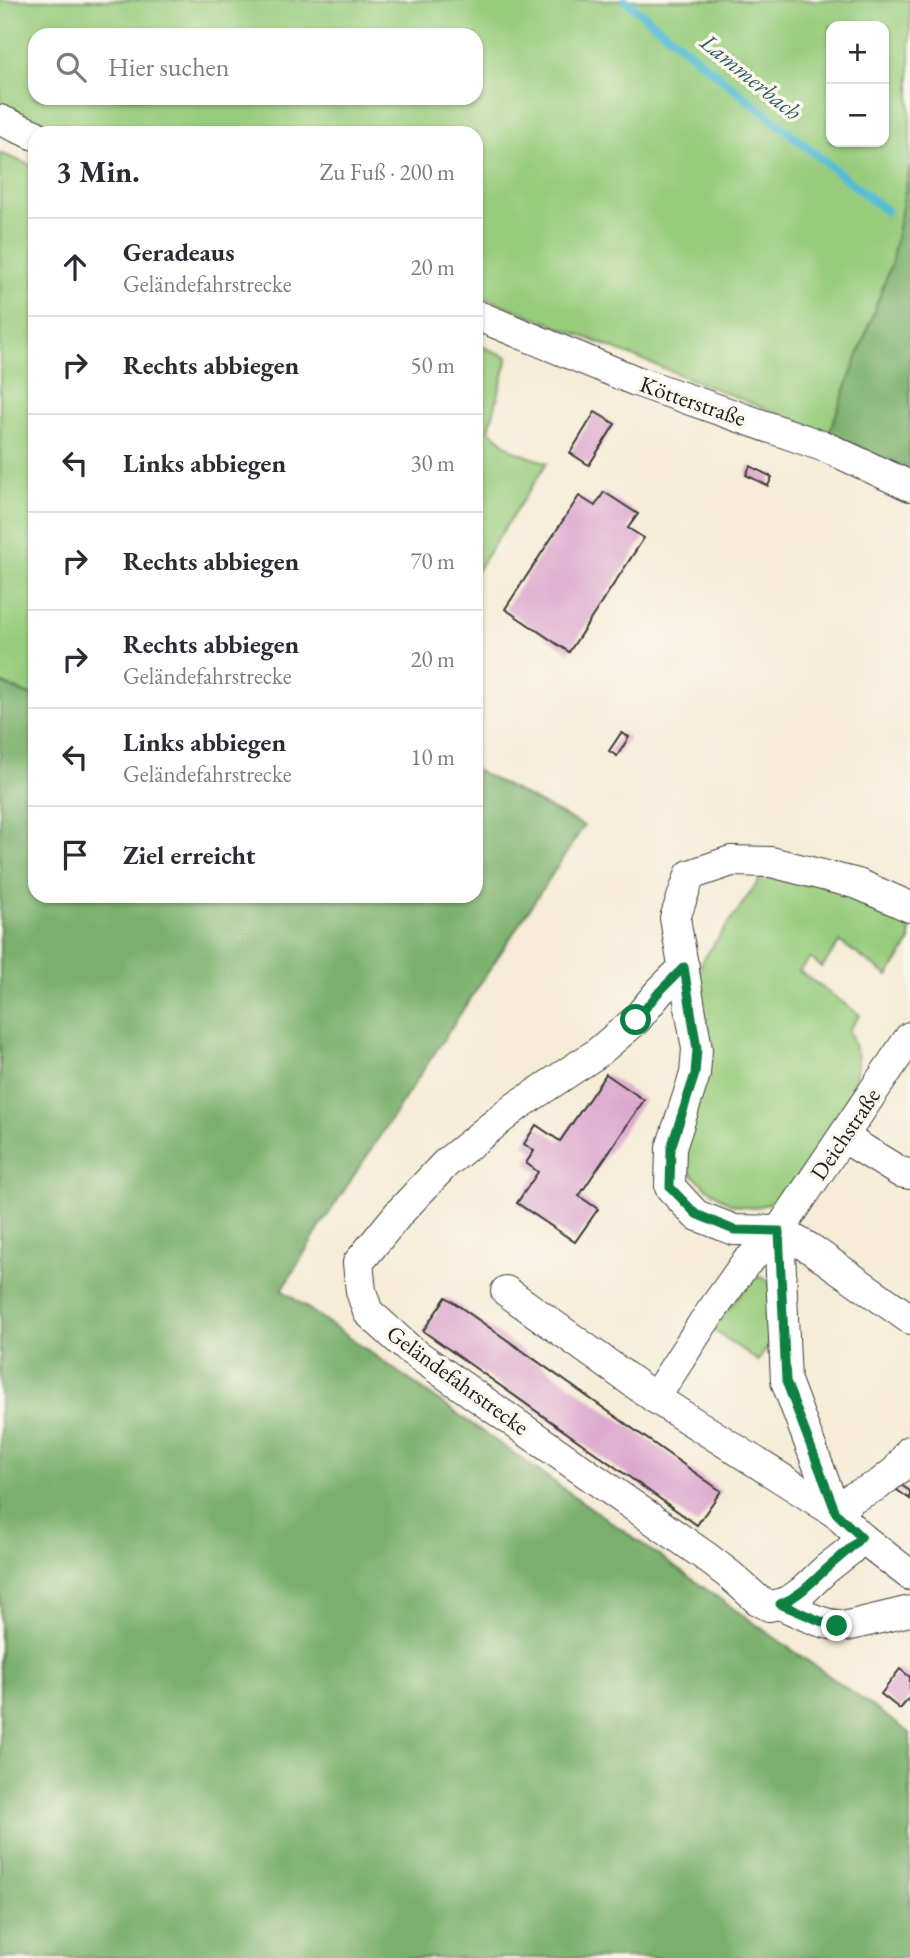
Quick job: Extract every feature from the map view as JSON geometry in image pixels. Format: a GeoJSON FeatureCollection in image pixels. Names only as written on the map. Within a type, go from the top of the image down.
{"type":"FeatureCollection","features":[{"type":"Feature","properties":{"kind":"street"},"geometry":{"type":"LineString","coordinates":[[0,120],[28,132]]}},
{"type":"Feature","properties":{"kind":"street","name":"Kötterstraße"},"geometry":{"type":"LineString","coordinates":[[483,319],[636,381],[828,448],[910,486]]}},
{"type":"Feature","properties":{"kind":"street"},"geometry":{"type":"LineString","coordinates":[[910,907],[858,884],[771,862],[731,861],[690,875],[675,918],[697,1049],[695,1074],[671,1148],[670,1187],[696,1214],[734,1230],[779,1231],[811,1249],[910,1320]]}},
{"type":"Feature","properties":{"kind":"street","name":"Geländefahrstrecke"},"geometry":{"type":"LineString","coordinates":[[684,967],[636,1020],[607,1045],[517,1106],[445,1164],[400,1212],[358,1263],[361,1291],[368,1312],[410,1349],[705,1556],[758,1600],[769,1606],[780,1604],[837,1626],[910,1611]]}},
{"type":"Feature","properties":{"kind":"street","name":"Deichstraße"},"geometry":{"type":"LineString","coordinates":[[655,1398],[745,1264],[779,1231],[910,1037]]}},
{"type":"Feature","properties":{"kind":"street"},"geometry":{"type":"LineString","coordinates":[[843,1137],[900,1172],[910,1174]]}},
{"type":"Feature","properties":{"kind":"street"},"geometry":{"type":"LineString","coordinates":[[779,1231],[786,1381],[836,1513]]}},
{"type":"Feature","properties":{"kind":"street"},"geometry":{"type":"LineString","coordinates":[[506,1291],[655,1398],[836,1513],[861,1537],[910,1575]]}},
{"type":"Feature","properties":{"kind":"street"},"geometry":{"type":"LineString","coordinates":[[836,1513],[852,1498],[878,1485],[897,1470],[910,1451]]}},
{"type":"Feature","properties":{"kind":"street"},"geometry":{"type":"LineString","coordinates":[[780,1604],[803,1591],[861,1537]]}},
{"type":"Feature","properties":{"kind":"green space"},"geometry":{"type":"Polygon","coordinates":[[[0,0],[910,0],[910,165],[891,265],[829,434],[483,297],[483,126],[51,126],[0,106],[0,0]]]}},
{"type":"Feature","properties":{"kind":"green space"},"geometry":{"type":"Polygon","coordinates":[[[0,153],[28,164],[28,694],[0,683],[0,153]]]}},
{"type":"Feature","properties":{"kind":"green space"},"geometry":{"type":"Polygon","coordinates":[[[910,165],[910,470],[829,434],[891,265],[910,165]]]}},
{"type":"Feature","properties":{"kind":"green space"},"geometry":{"type":"Polygon","coordinates":[[[483,347],[508,357],[489,430],[514,451],[547,463],[483,561],[483,347]]]}},
{"type":"Feature","properties":{"kind":"green space"},"geometry":{"type":"Polygon","coordinates":[[[0,683],[28,694],[28,903],[483,903],[483,774],[584,826],[324,1221],[282,1290],[910,1733],[910,1958],[0,1958],[0,683]]]}},
{"type":"Feature","properties":{"kind":"green space"},"geometry":{"type":"Polygon","coordinates":[[[765,872],[816,881],[910,917],[910,942],[888,976],[840,942],[822,967],[810,958],[799,971],[860,1015],[849,1030],[858,1057],[853,1095],[792,1189],[776,1202],[752,1208],[730,1204],[707,1188],[686,1169],[682,1155],[696,982],[702,961],[765,872]]]}},
{"type":"Feature","properties":{"kind":"green space"},"geometry":{"type":"Polygon","coordinates":[[[762,1277],[770,1282],[771,1342],[758,1361],[712,1329],[753,1278],[762,1277]]]}},
{"type":"Feature","properties":{"kind":"building"},"geometry":{"type":"Polygon","coordinates":[[[595,412],[615,424],[589,465],[570,453],[595,412]]]}},
{"type":"Feature","properties":{"kind":"building"},"geometry":{"type":"Polygon","coordinates":[[[750,466],[772,477],[768,486],[746,475],[750,466]]]}},
{"type":"Feature","properties":{"kind":"building"},"geometry":{"type":"Polygon","coordinates":[[[604,492],[638,514],[628,528],[644,538],[569,652],[505,609],[579,496],[595,506],[604,492]]]}},
{"type":"Feature","properties":{"kind":"building"},"geometry":{"type":"Polygon","coordinates":[[[621,733],[629,737],[617,756],[609,751],[621,733]]]}},
{"type":"Feature","properties":{"kind":"building"},"geometry":{"type":"Polygon","coordinates":[[[606,1074],[644,1100],[579,1196],[598,1209],[575,1242],[517,1203],[538,1172],[526,1163],[534,1151],[524,1144],[536,1125],[560,1141],[606,1074]]]}},
{"type":"Feature","properties":{"kind":"building"},"geometry":{"type":"Polygon","coordinates":[[[446,1297],[721,1491],[697,1525],[423,1331],[446,1297]]]}},
{"type":"Feature","properties":{"kind":"building"},"geometry":{"type":"Polygon","coordinates":[[[901,1485],[910,1491],[910,1499],[897,1490],[901,1485]]]}},
{"type":"Feature","properties":{"kind":"building"},"geometry":{"type":"Polygon","coordinates":[[[900,1669],[910,1677],[910,1697],[900,1709],[881,1694],[900,1669]]]}},
{"type":"Feature","properties":{"kind":"waterway","name":"Lammerbach"},"geometry":{"type":"LineString","coordinates":[[625,0],[886,211]]}},
{"type":"Feature","properties":{"kind":"route"},"geometry":{"type":"LineString","coordinates":[[636,1020],[684,967],[697,1049],[695,1074],[671,1148],[670,1187],[696,1214],[734,1230],[779,1231],[786,1381],[836,1513],[861,1537],[803,1591],[780,1604],[837,1626]]}}]}
